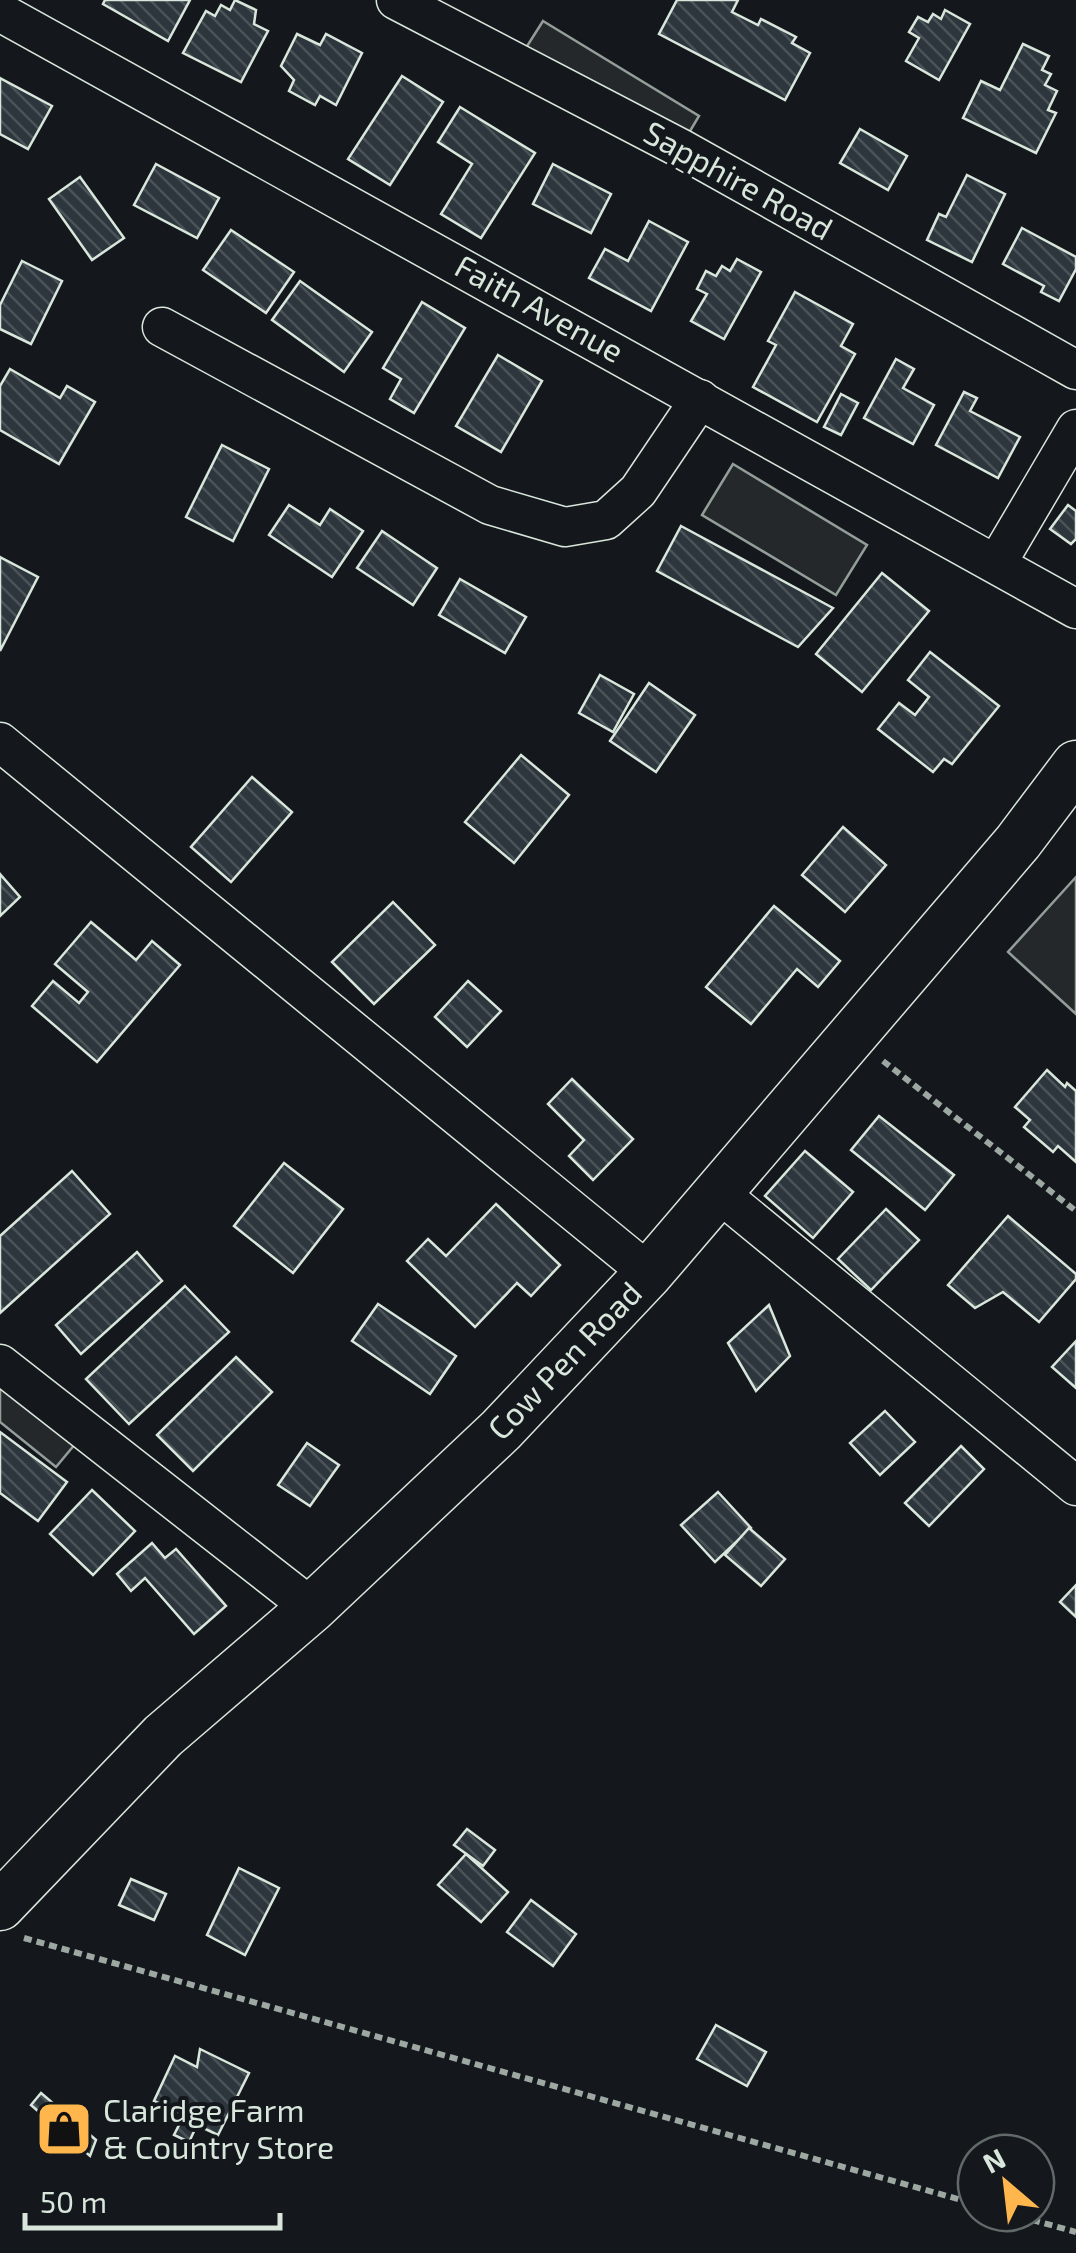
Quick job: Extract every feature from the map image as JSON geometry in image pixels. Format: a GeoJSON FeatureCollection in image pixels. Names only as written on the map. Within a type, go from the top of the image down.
{"type":"FeatureCollection","features":[{"type":"Feature","properties":{"kind":"main road","name":"Cow Pen Road"},"geometry":{"type":"LineString","coordinates":[[10,1921],[163,1736],[312,1608],[500,1430],[649,1273],[1018,842],[1076,765]]}},
{"type":"Feature","properties":{"kind":"street","name":"Sapphire Road"},"geometry":{"type":"LineString","coordinates":[[396,0],[680,148],[1076,370]]}},
{"type":"Feature","properties":{"kind":"street","name":"Faith Avenue"},"geometry":{"type":"LineString","coordinates":[[0,12],[1076,609]]}},
{"type":"Feature","properties":{"kind":"street"},"geometry":{"type":"LineString","coordinates":[[162,328],[490,506],[565,527],[606,520],[638,492],[700,399]]}},
{"type":"Feature","properties":{"kind":"street"},"geometry":{"type":"LineString","coordinates":[[997,563],[1076,429]]}},
{"type":"Feature","properties":{"kind":"street"},"geometry":{"type":"LineString","coordinates":[[0,742],[649,1273]]}},
{"type":"Feature","properties":{"kind":"street"},"geometry":{"type":"LineString","coordinates":[[719,1193],[1076,1486]]}},
{"type":"Feature","properties":{"kind":"street"},"geometry":{"type":"LineString","coordinates":[[0,1364],[312,1608]]}},
{"type":"Feature","properties":{"kind":"path"},"geometry":{"type":"LineString","coordinates":[[852,1037],[1076,1211]]}},
{"type":"Feature","properties":{"kind":"path"},"geometry":{"type":"LineString","coordinates":[[10,1921],[956,2198]]}},
{"type":"Feature","properties":{"kind":"shaded area"},"geometry":{"type":"Polygon","coordinates":[[[543,21],[699,116],[680,148],[522,54],[543,21]]]}},
{"type":"Feature","properties":{"kind":"shaded area"},"geometry":{"type":"Polygon","coordinates":[[[733,464],[867,545],[836,595],[702,515],[733,464]]]}},
{"type":"Feature","properties":{"kind":"shaded area"},"geometry":{"type":"Polygon","coordinates":[[[1076,877],[1076,1014],[1008,952],[1076,877]]]}},
{"type":"Feature","properties":{"kind":"shaded area"},"geometry":{"type":"Polygon","coordinates":[[[0,1382],[76,1443],[56,1467],[0,1422],[0,1382]]]}},
{"type":"Feature","properties":{"kind":"building"},"geometry":{"type":"Polygon","coordinates":[[[105,0],[190,0],[168,41],[103,4],[105,0]]]}},
{"type":"Feature","properties":{"kind":"building"},"geometry":{"type":"Polygon","coordinates":[[[235,0],[256,10],[254,24],[268,31],[241,82],[183,53],[206,11],[215,16],[221,5],[230,10],[235,0]]]}},
{"type":"Feature","properties":{"kind":"building"},"geometry":{"type":"Polygon","coordinates":[[[677,0],[738,0],[732,12],[758,25],[761,19],[796,37],[792,43],[810,53],[785,100],[659,34],[677,0]]]}},
{"type":"Feature","properties":{"kind":"building"},"geometry":{"type":"Polygon","coordinates":[[[945,10],[970,24],[939,80],[906,61],[919,38],[909,32],[918,17],[928,22],[933,14],[941,19],[945,10]]]}},
{"type":"Feature","properties":{"kind":"building"},"geometry":{"type":"Polygon","coordinates":[[[297,34],[320,45],[326,34],[362,53],[336,105],[320,96],[315,105],[289,91],[294,80],[281,66],[297,34]]]}},
{"type":"Feature","properties":{"kind":"building"},"geometry":{"type":"Polygon","coordinates":[[[1023,44],[1049,56],[1042,70],[1051,74],[1045,85],[1057,91],[1048,110],[1056,113],[1036,153],[963,118],[981,81],[1000,90],[1023,44]]]}},
{"type":"Feature","properties":{"kind":"building"},"geometry":{"type":"Polygon","coordinates":[[[402,76],[443,102],[390,185],[348,159],[402,76]]]}},
{"type":"Feature","properties":{"kind":"building"},"geometry":{"type":"Polygon","coordinates":[[[0,78],[52,106],[28,149],[0,134],[0,78]]]}},
{"type":"Feature","properties":{"kind":"building"},"geometry":{"type":"Polygon","coordinates":[[[460,107],[535,153],[481,238],[441,214],[472,164],[438,142],[460,107]]]}},
{"type":"Feature","properties":{"kind":"building"},"geometry":{"type":"Polygon","coordinates":[[[860,129],[907,156],[888,190],[840,163],[860,129]]]}},
{"type":"Feature","properties":{"kind":"building"},"geometry":{"type":"Polygon","coordinates":[[[156,164],[219,198],[197,238],[134,205],[156,164]]]}},
{"type":"Feature","properties":{"kind":"building"},"geometry":{"type":"Polygon","coordinates":[[[553,164],[611,194],[591,233],[533,204],[553,164]]]}},
{"type":"Feature","properties":{"kind":"building"},"geometry":{"type":"Polygon","coordinates":[[[967,175],[1005,194],[972,262],[927,240],[939,214],[946,217],[967,175]]]}},
{"type":"Feature","properties":{"kind":"building"},"geometry":{"type":"Polygon","coordinates":[[[80,177],[124,238],[92,260],[49,199],[80,177]]]}},
{"type":"Feature","properties":{"kind":"building"},"geometry":{"type":"Polygon","coordinates":[[[649,221],[688,242],[651,311],[589,278],[605,249],[628,261],[649,221]]]}},
{"type":"Feature","properties":{"kind":"building"},"geometry":{"type":"Polygon","coordinates":[[[1022,228],[1076,257],[1076,269],[1059,301],[1041,292],[1044,286],[1003,264],[1022,228]]]}},
{"type":"Feature","properties":{"kind":"building"},"geometry":{"type":"Polygon","coordinates":[[[231,230],[294,272],[266,313],[203,270],[231,230]]]}},
{"type":"Feature","properties":{"kind":"building"},"geometry":{"type":"Polygon","coordinates":[[[737,259],[761,272],[724,339],[691,321],[707,294],[697,289],[706,271],[716,276],[722,266],[730,271],[737,259]]]}},
{"type":"Feature","properties":{"kind":"building"},"geometry":{"type":"Polygon","coordinates":[[[22,261],[62,281],[31,344],[0,329],[0,305],[22,261]]]}},
{"type":"Feature","properties":{"kind":"building"},"geometry":{"type":"Polygon","coordinates":[[[300,281],[372,332],[344,372],[272,320],[300,281]]]}},
{"type":"Feature","properties":{"kind":"building"},"geometry":{"type":"Polygon","coordinates":[[[795,292],[853,324],[841,346],[855,354],[817,422],[753,387],[776,345],[768,341],[795,292]]]}},
{"type":"Feature","properties":{"kind":"building"},"geometry":{"type":"Polygon","coordinates":[[[422,302],[465,328],[414,413],[390,399],[401,379],[383,368],[422,302]]]}},
{"type":"Feature","properties":{"kind":"building"},"geometry":{"type":"Polygon","coordinates":[[[498,355],[542,381],[501,452],[456,426],[498,355]]]}},
{"type":"Feature","properties":{"kind":"building"},"geometry":{"type":"Polygon","coordinates":[[[896,359],[914,369],[903,388],[934,405],[913,444],[864,418],[896,359]]]}},
{"type":"Feature","properties":{"kind":"building"},"geometry":{"type":"Polygon","coordinates":[[[10,369],[60,398],[67,386],[95,402],[59,464],[0,430],[0,386],[10,369]]]}},
{"type":"Feature","properties":{"kind":"building"},"geometry":{"type":"Polygon","coordinates":[[[964,392],[977,398],[970,411],[1020,437],[998,478],[936,445],[964,392]]]}},
{"type":"Feature","properties":{"kind":"building"},"geometry":{"type":"Polygon","coordinates":[[[841,394],[858,403],[841,435],[824,427],[841,394]]]}},
{"type":"Feature","properties":{"kind":"building"},"geometry":{"type":"Polygon","coordinates":[[[222,445],[269,469],[233,541],[186,517],[222,445]]]}},
{"type":"Feature","properties":{"kind":"building"},"geometry":{"type":"Polygon","coordinates":[[[289,505],[320,525],[330,509],[363,531],[332,577],[269,535],[289,505]]]}},
{"type":"Feature","properties":{"kind":"building"},"geometry":{"type":"Polygon","coordinates":[[[1068,505],[1076,511],[1076,539],[1071,544],[1050,529],[1068,505]]]}},
{"type":"Feature","properties":{"kind":"building"},"geometry":{"type":"Polygon","coordinates":[[[681,526],[833,608],[798,647],[657,571],[681,526]]]}},
{"type":"Feature","properties":{"kind":"building"},"geometry":{"type":"Polygon","coordinates":[[[382,531],[437,568],[413,605],[357,568],[382,531]]]}},
{"type":"Feature","properties":{"kind":"building"},"geometry":{"type":"Polygon","coordinates":[[[0,557],[38,577],[0,651],[0,557]]]}},
{"type":"Feature","properties":{"kind":"building"},"geometry":{"type":"Polygon","coordinates":[[[882,573],[929,611],[862,692],[816,654],[882,573]]]}},
{"type":"Feature","properties":{"kind":"building"},"geometry":{"type":"Polygon","coordinates":[[[460,579],[526,617],[505,653],[439,615],[460,579]]]}},
{"type":"Feature","properties":{"kind":"building"},"geometry":{"type":"Polygon","coordinates":[[[930,652],[999,706],[952,764],[944,759],[933,772],[878,729],[899,703],[915,715],[929,697],[908,680],[930,652]]]}},
{"type":"Feature","properties":{"kind":"building"},"geometry":{"type":"Polygon","coordinates":[[[600,675],[634,694],[613,732],[579,713],[600,675]]]}},
{"type":"Feature","properties":{"kind":"building"},"geometry":{"type":"Polygon","coordinates":[[[649,683],[695,715],[656,772],[610,741],[649,683]]]}},
{"type":"Feature","properties":{"kind":"building"},"geometry":{"type":"Polygon","coordinates":[[[521,755],[569,795],[514,863],[465,822],[521,755]]]}},
{"type":"Feature","properties":{"kind":"building"},"geometry":{"type":"Polygon","coordinates":[[[252,777],[292,812],[231,882],[191,847],[252,777]]]}},
{"type":"Feature","properties":{"kind":"building"},"geometry":{"type":"Polygon","coordinates":[[[843,827],[886,865],[845,912],[802,875],[843,827]]]}},
{"type":"Feature","properties":{"kind":"building"},"geometry":{"type":"Polygon","coordinates":[[[0,874],[20,897],[0,916],[0,874]]]}},
{"type":"Feature","properties":{"kind":"building"},"geometry":{"type":"Polygon","coordinates":[[[393,902],[435,945],[374,1004],[332,962],[393,902]]]}},
{"type":"Feature","properties":{"kind":"building"},"geometry":{"type":"Polygon","coordinates":[[[774,906],[840,961],[818,987],[797,969],[751,1024],[706,987],[774,906]]]}},
{"type":"Feature","properties":{"kind":"building"},"geometry":{"type":"Polygon","coordinates":[[[91,922],[136,960],[152,941],[180,965],[97,1062],[32,1006],[53,981],[79,1003],[88,992],[55,964],[91,922]]]}},
{"type":"Feature","properties":{"kind":"building"},"geometry":{"type":"Polygon","coordinates":[[[468,981],[501,1011],[467,1047],[435,1017],[468,981]]]}},
{"type":"Feature","properties":{"kind":"building"},"geometry":{"type":"Polygon","coordinates":[[[1047,1070],[1065,1087],[1067,1083],[1076,1091],[1076,1162],[1058,1146],[1053,1152],[1024,1127],[1030,1120],[1015,1107],[1047,1070]]]}},
{"type":"Feature","properties":{"kind":"building"},"geometry":{"type":"Polygon","coordinates":[[[572,1079],[633,1139],[593,1180],[569,1156],[584,1140],[548,1104],[572,1079]]]}},
{"type":"Feature","properties":{"kind":"building"},"geometry":{"type":"Polygon","coordinates":[[[879,1116],[954,1175],[925,1210],[851,1150],[879,1116]]]}},
{"type":"Feature","properties":{"kind":"building"},"geometry":{"type":"Polygon","coordinates":[[[805,1151],[853,1192],[813,1238],[765,1196],[805,1151]]]}},
{"type":"Feature","properties":{"kind":"building"},"geometry":{"type":"Polygon","coordinates":[[[284,1163],[343,1209],[293,1273],[234,1226],[284,1163]]]}},
{"type":"Feature","properties":{"kind":"building"},"geometry":{"type":"Polygon","coordinates":[[[72,1171],[110,1214],[0,1313],[0,1236],[72,1171]]]}},
{"type":"Feature","properties":{"kind":"building"},"geometry":{"type":"Polygon","coordinates":[[[496,1204],[560,1265],[531,1296],[517,1283],[475,1327],[407,1261],[428,1239],[446,1256],[496,1204]]]}},
{"type":"Feature","properties":{"kind":"building"},"geometry":{"type":"Polygon","coordinates":[[[886,1209],[919,1240],[871,1290],[838,1259],[886,1209]]]}},
{"type":"Feature","properties":{"kind":"building"},"geometry":{"type":"Polygon","coordinates":[[[1008,1216],[1076,1274],[1076,1279],[1039,1322],[1003,1292],[975,1308],[948,1285],[1008,1216]]]}},
{"type":"Feature","properties":{"kind":"building"},"geometry":{"type":"Polygon","coordinates":[[[137,1252],[162,1281],[81,1354],[56,1325],[137,1252]]]}},
{"type":"Feature","properties":{"kind":"building"},"geometry":{"type":"Polygon","coordinates":[[[185,1286],[229,1332],[129,1424],[86,1379],[185,1286]]]}},
{"type":"Feature","properties":{"kind":"building"},"geometry":{"type":"Polygon","coordinates":[[[378,1304],[456,1356],[430,1394],[352,1341],[378,1304]]]}},
{"type":"Feature","properties":{"kind":"building"},"geometry":{"type":"Polygon","coordinates":[[[769,1305],[790,1356],[756,1391],[728,1343],[769,1305]]]}},
{"type":"Feature","properties":{"kind":"building"},"geometry":{"type":"Polygon","coordinates":[[[1076,1341],[1076,1388],[1052,1367],[1076,1341]]]}},
{"type":"Feature","properties":{"kind":"building"},"geometry":{"type":"Polygon","coordinates":[[[236,1357],[272,1392],[193,1471],[157,1435],[236,1357]]]}},
{"type":"Feature","properties":{"kind":"building"},"geometry":{"type":"Polygon","coordinates":[[[885,1411],[915,1442],[880,1475],[850,1443],[885,1411]]]}},
{"type":"Feature","properties":{"kind":"building"},"geometry":{"type":"Polygon","coordinates":[[[0,1432],[67,1482],[38,1521],[0,1493],[0,1432]]]}},
{"type":"Feature","properties":{"kind":"building"},"geometry":{"type":"Polygon","coordinates":[[[307,1443],[339,1465],[310,1506],[278,1485],[307,1443]]]}},
{"type":"Feature","properties":{"kind":"building"},"geometry":{"type":"Polygon","coordinates":[[[961,1446],[984,1469],[929,1526],[905,1503],[961,1446]]]}},
{"type":"Feature","properties":{"kind":"building"},"geometry":{"type":"Polygon","coordinates":[[[92,1490],[135,1531],[93,1575],[50,1534],[92,1490]]]}},
{"type":"Feature","properties":{"kind":"building"},"geometry":{"type":"Polygon","coordinates":[[[718,1492],[751,1528],[715,1562],[681,1525],[718,1492]]]}},
{"type":"Feature","properties":{"kind":"building"},"geometry":{"type":"Polygon","coordinates":[[[749,1528],[785,1559],[761,1586],[725,1555],[749,1528]]]}},
{"type":"Feature","properties":{"kind":"building"},"geometry":{"type":"Polygon","coordinates":[[[152,1543],[165,1558],[176,1549],[226,1606],[194,1634],[145,1578],[131,1591],[117,1574],[152,1543]]]}},
{"type":"Feature","properties":{"kind":"building"},"geometry":{"type":"Polygon","coordinates":[[[1076,1585],[1076,1617],[1060,1602],[1076,1585]]]}},
{"type":"Feature","properties":{"kind":"building"},"geometry":{"type":"Polygon","coordinates":[[[467,1829],[495,1850],[483,1866],[454,1845],[467,1829]]]}},
{"type":"Feature","properties":{"kind":"building"},"geometry":{"type":"Polygon","coordinates":[[[466,1854],[508,1892],[481,1922],[438,1885],[466,1854]]]}},
{"type":"Feature","properties":{"kind":"building"},"geometry":{"type":"Polygon","coordinates":[[[239,1868],[279,1888],[245,1955],[207,1935],[239,1868]]]}},
{"type":"Feature","properties":{"kind":"building"},"geometry":{"type":"Polygon","coordinates":[[[131,1879],[166,1894],[154,1920],[119,1905],[131,1879]]]}},
{"type":"Feature","properties":{"kind":"building"},"geometry":{"type":"Polygon","coordinates":[[[531,1900],[576,1934],[553,1966],[507,1932],[531,1900]]]}},
{"type":"Feature","properties":{"kind":"building"},"geometry":{"type":"Polygon","coordinates":[[[716,2025],[766,2052],[747,2086],[697,2059],[716,2025]]]}},
{"type":"Feature","properties":{"kind":"building"},"geometry":{"type":"Polygon","coordinates":[[[200,2049],[249,2073],[218,2135],[197,2125],[189,2142],[174,2135],[184,2115],[154,2101],[175,2056],[197,2067],[200,2049]]]}},
{"type":"Feature","properties":{"kind":"building"},"geometry":{"type":"Polygon","coordinates":[[[41,2093],[96,2140],[90,2156],[31,2105],[41,2093]]]}},
{"type":"Feature","properties":{"kind":"place","name":"Claridge Farm & Country Store"},"geometry":{"type":"Point","coordinates":[64,2129]}}]}
